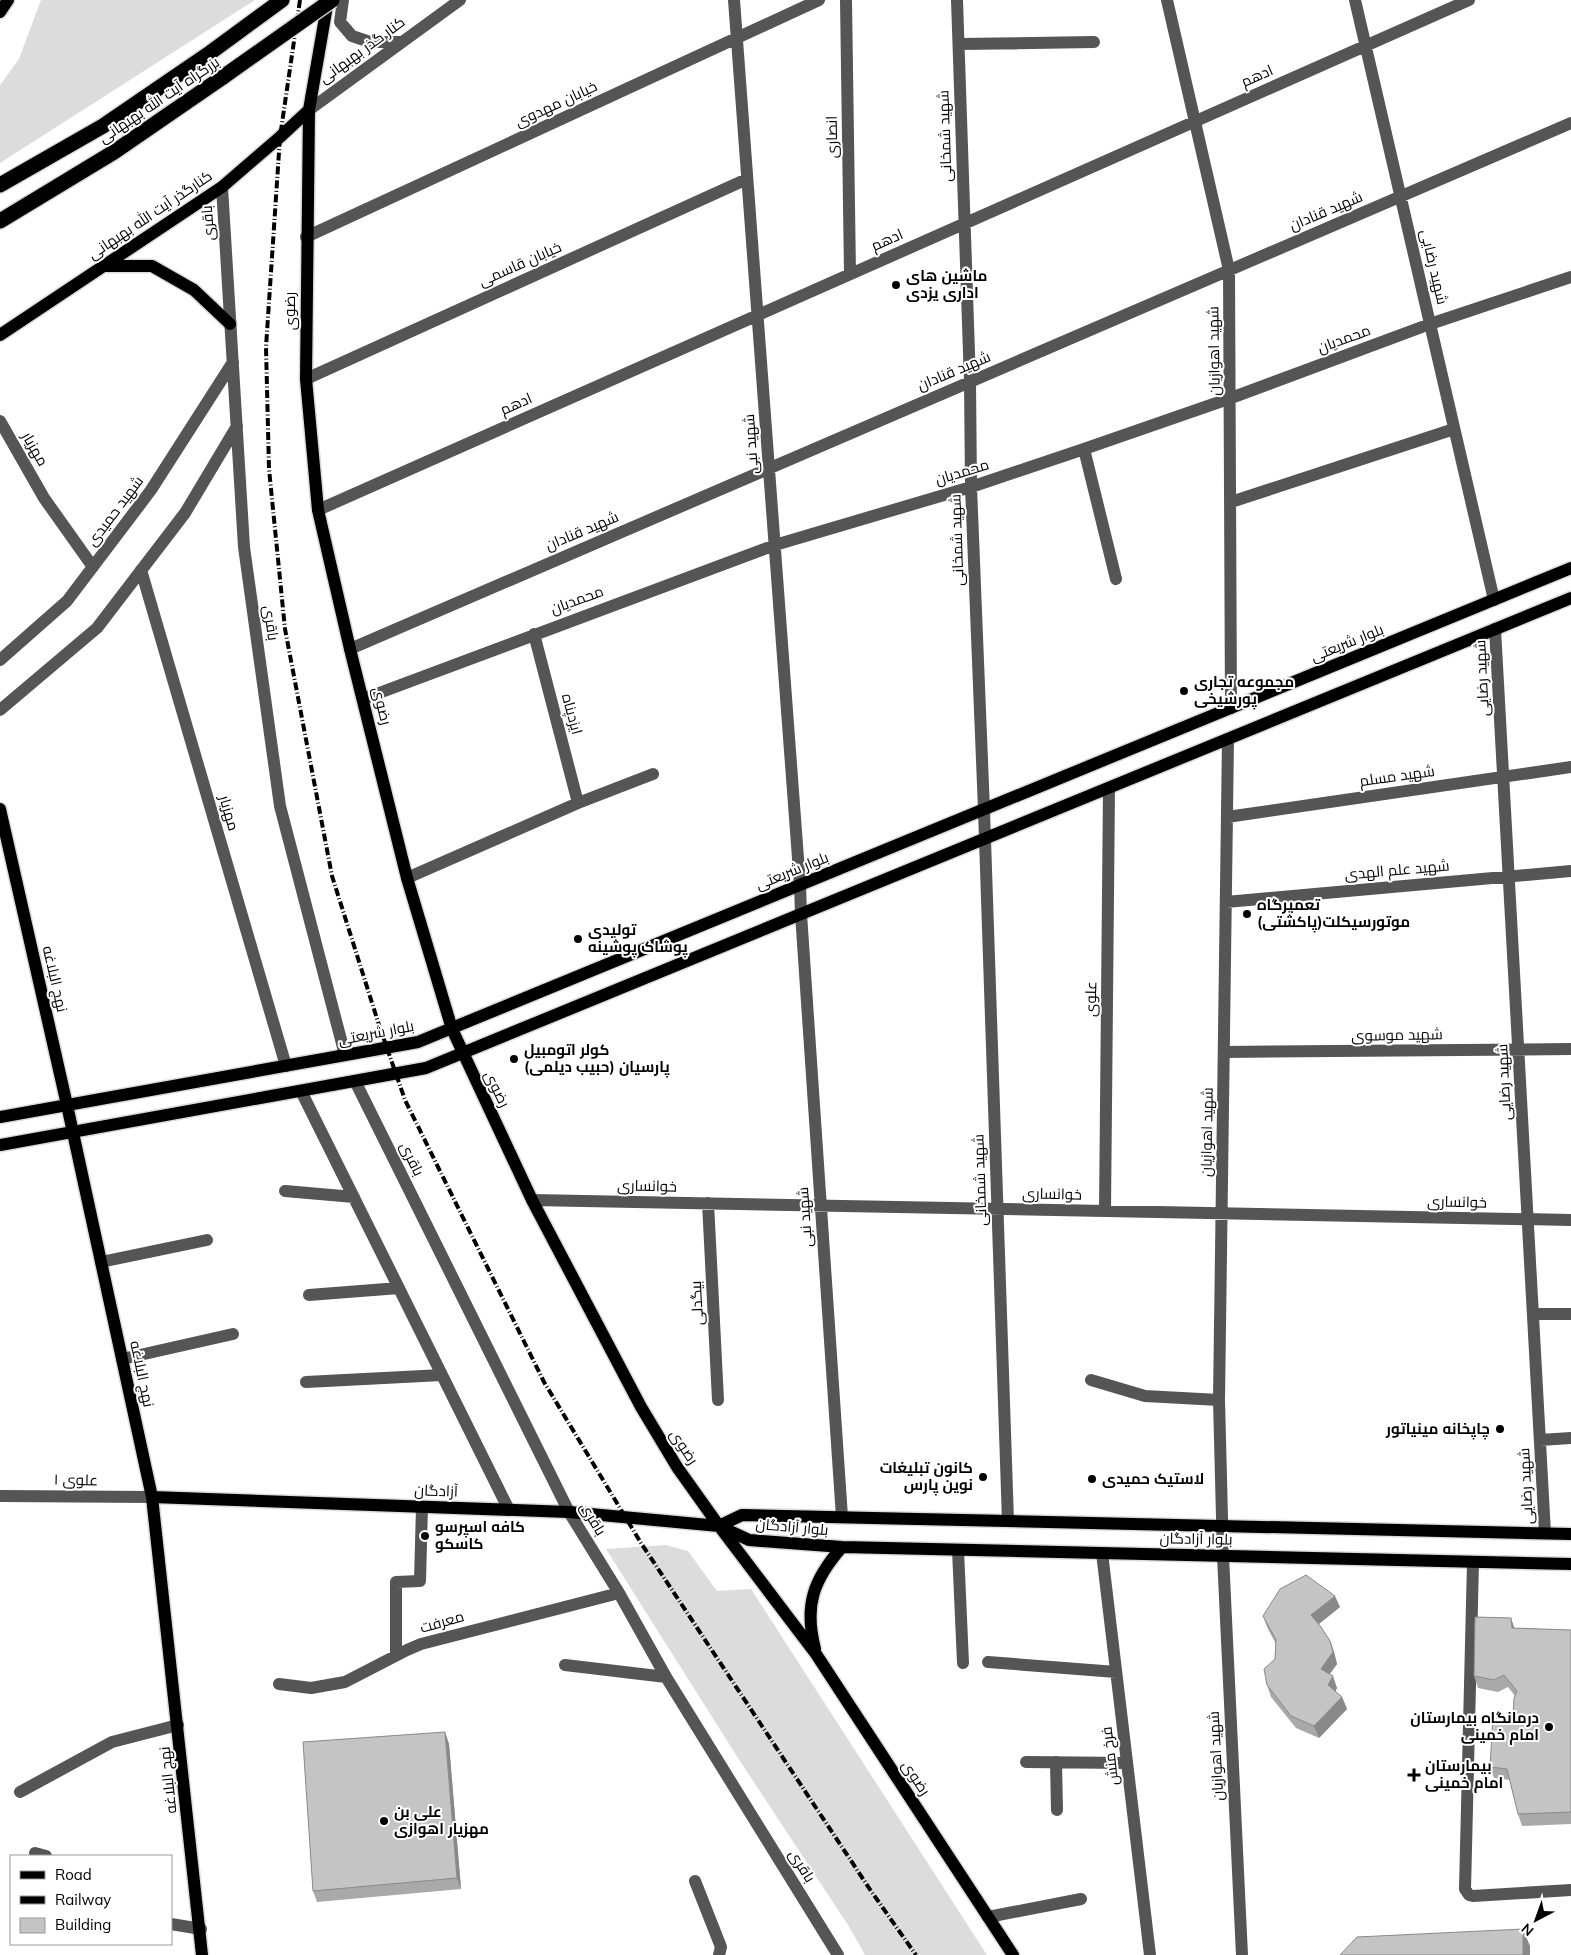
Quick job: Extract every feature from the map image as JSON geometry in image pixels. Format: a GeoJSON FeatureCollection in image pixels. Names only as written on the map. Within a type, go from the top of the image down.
{"type":"FeatureCollection","features":[{"type":"Feature","properties":{"kind":"highway","name":"بزرگراه آیت الله بهبهانی"},"geometry":{"type":"LineString","coordinates":[[0,185],[103,126],[207,55],[282,0]]}},
{"type":"Feature","properties":{"kind":"highway","name":"بزرگراه آیت الله بهبهانی"},"geometry":{"type":"LineString","coordinates":[[0,221],[114,152],[332,0]]}},
{"type":"Feature","properties":{"kind":"main road"},"geometry":{"type":"LineString","coordinates":[[0,12],[8,0]]}},
{"type":"Feature","properties":{"kind":"main road","name":"رضوی"},"geometry":{"type":"LineString","coordinates":[[328,0],[308,110],[306,379],[318,510],[350,649],[407,878],[452,1029],[462,1054],[532,1200],[641,1408],[677,1467],[816,1654],[1013,1955]]}},
{"type":"Feature","properties":{"kind":"main road","name":"کنارگذر آیت الله بهبهانی"},"geometry":{"type":"LineString","coordinates":[[0,335],[222,187],[308,110]]}},
{"type":"Feature","properties":{"kind":"main road"},"geometry":{"type":"LineString","coordinates":[[103,266],[152,266],[194,290],[230,324]]}},
{"type":"Feature","properties":{"kind":"main road"},"geometry":{"type":"LineString","coordinates":[[0,327],[26,317]]}},
{"type":"Feature","properties":{"kind":"main road","name":"بلوار شریعتی"},"geometry":{"type":"LineString","coordinates":[[0,1117],[418,1042],[1571,568]]}},
{"type":"Feature","properties":{"kind":"main road"},"geometry":{"type":"LineString","coordinates":[[0,1145],[426,1068],[1571,598]]}},
{"type":"Feature","properties":{"kind":"main road","name":"نهج البلاغه"},"geometry":{"type":"LineString","coordinates":[[0,809],[73,1132],[152,1497],[202,1955]]}},
{"type":"Feature","properties":{"kind":"main road","name":"آزادگان"},"geometry":{"type":"LineString","coordinates":[[152,1497],[569,1512],[719,1526]]}},
{"type":"Feature","properties":{"kind":"main road","name":"بلوار آزادگان"},"geometry":{"type":"LineString","coordinates":[[719,1526],[742,1515],[1571,1534]]}},
{"type":"Feature","properties":{"kind":"main road","name":"بلوار آزادگان"},"geometry":{"type":"LineString","coordinates":[[719,1526],[749,1540],[842,1547],[1571,1564]]}},
{"type":"Feature","properties":{"kind":"main road"},"geometry":{"type":"LineString","coordinates":[[816,1654],[810,1632],[810,1608],[826,1564],[842,1547]]}},
{"type":"Feature","properties":{"kind":"street"},"geometry":{"type":"LineString","coordinates":[[343,0],[340,22],[352,36],[370,42],[401,42]]}},
{"type":"Feature","properties":{"kind":"street","name":"کنار گذر بهبهانی"},"geometry":{"type":"LineString","coordinates":[[308,110],[460,0]]}},
{"type":"Feature","properties":{"kind":"street","name":"شهید نبی"},"geometry":{"type":"LineString","coordinates":[[734,0],[800,886],[842,1517]]}},
{"type":"Feature","properties":{"kind":"street","name":"خیابان مهدوی"},"geometry":{"type":"LineString","coordinates":[[306,237],[819,0]]}},
{"type":"Feature","properties":{"kind":"street","name":"انصاری"},"geometry":{"type":"LineString","coordinates":[[846,0],[850,274]]}},
{"type":"Feature","properties":{"kind":"street","name":"شهید شمخانی"},"geometry":{"type":"LineString","coordinates":[[957,0],[970,382],[971,487],[1008,1521]]}},
{"type":"Feature","properties":{"kind":"street","name":"شهید اهوازیان"},"geometry":{"type":"LineString","coordinates":[[1167,0],[1229,270],[1231,708]]}},
{"type":"Feature","properties":{"kind":"street","name":"شهید رضایی"},"geometry":{"type":"LineString","coordinates":[[1355,0],[1494,600]]}},
{"type":"Feature","properties":{"kind":"street","name":"ادهم"},"geometry":{"type":"LineString","coordinates":[[318,510],[1469,0]]}},
{"type":"Feature","properties":{"kind":"street"},"geometry":{"type":"LineString","coordinates":[[959,44],[1094,42]]}},
{"type":"Feature","properties":{"kind":"street","name":"شهید قنادان"},"geometry":{"type":"LineString","coordinates":[[350,649],[1571,123]]}},
{"type":"Feature","properties":{"kind":"street","name":"خیابان قاسمی"},"geometry":{"type":"LineString","coordinates":[[306,379],[747,179]]}},
{"type":"Feature","properties":{"kind":"street","name":"باقری"},"geometry":{"type":"LineString","coordinates":[[222,187],[244,547],[280,806],[345,1056]]}},
{"type":"Feature","properties":{"kind":"street","name":"محمدیان"},"geometry":{"type":"LineString","coordinates":[[363,699],[775,545],[971,487],[1084,449],[1231,398],[1430,324],[1571,277]]}},
{"type":"Feature","properties":{"kind":"street","name":"شهید حمیدی"},"geometry":{"type":"LineString","coordinates":[[0,660],[67,601],[151,490],[233,362]]}},
{"type":"Feature","properties":{"kind":"street","name":"مهزیار"},"geometry":{"type":"LineString","coordinates":[[0,421],[44,498],[93,567]]}},
{"type":"Feature","properties":{"kind":"street"},"geometry":{"type":"LineString","coordinates":[[0,710],[97,628],[185,513],[237,426]]}},
{"type":"Feature","properties":{"kind":"street"},"geometry":{"type":"LineString","coordinates":[[1230,502],[1454,429]]}},
{"type":"Feature","properties":{"kind":"street"},"geometry":{"type":"LineString","coordinates":[[1084,449],[1116,579]]}},
{"type":"Feature","properties":{"kind":"street","name":"مهزیار"},"geometry":{"type":"LineString","coordinates":[[140,570],[286,1066]]}},
{"type":"Feature","properties":{"kind":"street","name":"شهید رضایی"},"geometry":{"type":"LineString","coordinates":[[1495,629],[1545,1534]]}},
{"type":"Feature","properties":{"kind":"street","name":"ایزدپناه"},"geometry":{"type":"LineString","coordinates":[[534,634],[578,803]]}},
{"type":"Feature","properties":{"kind":"street","name":"شهید اهوازیان"},"geometry":{"type":"LineString","coordinates":[[1228,738],[1219,1400],[1223,1556],[1242,1955]]}},
{"type":"Feature","properties":{"kind":"street","name":"شهید مسلم"},"geometry":{"type":"LineString","coordinates":[[1227,817],[1571,767]]}},
{"type":"Feature","properties":{"kind":"street"},"geometry":{"type":"LineString","coordinates":[[407,878],[578,803],[653,774]]}},
{"type":"Feature","properties":{"kind":"street","name":"علوی"},"geometry":{"type":"LineString","coordinates":[[1105,1211],[1109,788]]}},
{"type":"Feature","properties":{"kind":"street","name":"شهید علم الهدی"},"geometry":{"type":"LineString","coordinates":[[1226,902],[1571,871]]}},
{"type":"Feature","properties":{"kind":"street","name":"شهید موسوی"},"geometry":{"type":"LineString","coordinates":[[1224,1052],[1571,1049]]}},
{"type":"Feature","properties":{"kind":"street","name":"باقری"},"geometry":{"type":"LineString","coordinates":[[355,1081],[569,1512],[619,1593],[666,1677],[838,1955]]}},
{"type":"Feature","properties":{"kind":"street"},"geometry":{"type":"LineString","coordinates":[[301,1091],[509,1510]]}},
{"type":"Feature","properties":{"kind":"street"},"geometry":{"type":"LineString","coordinates":[[285,1191],[354,1197]]}},
{"type":"Feature","properties":{"kind":"street","name":"خوانساری"},"geometry":{"type":"LineString","coordinates":[[532,1200],[1571,1220]]}},
{"type":"Feature","properties":{"kind":"street","name":"بیگدلی"},"geometry":{"type":"LineString","coordinates":[[708,1203],[718,1400]]}},
{"type":"Feature","properties":{"kind":"street"},"geometry":{"type":"LineString","coordinates":[[101,1262],[207,1240]]}},
{"type":"Feature","properties":{"kind":"street"},"geometry":{"type":"LineString","coordinates":[[309,1295],[399,1288]]}},
{"type":"Feature","properties":{"kind":"street"},"geometry":{"type":"LineString","coordinates":[[1533,1314],[1571,1314]]}},
{"type":"Feature","properties":{"kind":"street"},"geometry":{"type":"LineString","coordinates":[[122,1360],[233,1334]]}},
{"type":"Feature","properties":{"kind":"street"},"geometry":{"type":"LineString","coordinates":[[306,1382],[442,1375]]}},
{"type":"Feature","properties":{"kind":"street"},"geometry":{"type":"LineString","coordinates":[[1091,1380],[1146,1396],[1219,1400]]}},
{"type":"Feature","properties":{"kind":"street"},"geometry":{"type":"LineString","coordinates":[[1540,1440],[1571,1438]]}},
{"type":"Feature","properties":{"kind":"street","name":"علوی ۱"},"geometry":{"type":"LineString","coordinates":[[0,1496],[152,1497]]}},
{"type":"Feature","properties":{"kind":"street"},"geometry":{"type":"LineString","coordinates":[[396,1655],[396,1582],[420,1581],[422,1507]]}},
{"type":"Feature","properties":{"kind":"street"},"geometry":{"type":"LineString","coordinates":[[958,1550],[963,1663]]}},
{"type":"Feature","properties":{"kind":"street","name":"فرخ منش"},"geometry":{"type":"LineString","coordinates":[[1102,1553],[1150,1955]]}},
{"type":"Feature","properties":{"kind":"street"},"geometry":{"type":"LineString","coordinates":[[1473,1562],[1465,1889],[1469,1895],[1473,1896],[1571,1890]]}},
{"type":"Feature","properties":{"kind":"street","name":"معرفت"},"geometry":{"type":"LineString","coordinates":[[279,1684],[311,1688],[345,1682],[421,1644],[619,1593]]}},
{"type":"Feature","properties":{"kind":"street"},"geometry":{"type":"LineString","coordinates":[[988,1662],[1116,1672]]}},
{"type":"Feature","properties":{"kind":"street"},"geometry":{"type":"LineString","coordinates":[[565,1665],[666,1677]]}},
{"type":"Feature","properties":{"kind":"street"},"geometry":{"type":"LineString","coordinates":[[20,1792],[112,1742],[178,1725]]}},
{"type":"Feature","properties":{"kind":"street"},"geometry":{"type":"LineString","coordinates":[[1026,1762],[1127,1763]]}},
{"type":"Feature","properties":{"kind":"street"},"geometry":{"type":"LineString","coordinates":[[1056,1762],[1057,1810]]}},
{"type":"Feature","properties":{"kind":"street"},"geometry":{"type":"LineString","coordinates":[[695,1881],[721,1947],[719,1955]]}},
{"type":"Feature","properties":{"kind":"street"},"geometry":{"type":"LineString","coordinates":[[988,1917],[1082,1899]]}},
{"type":"Feature","properties":{"kind":"street"},"geometry":{"type":"LineString","coordinates":[[172,1924],[200,1929]]}},
{"type":"Feature","properties":{"kind":"shaded area"},"geometry":{"type":"Polygon","coordinates":[[[41,0],[255,0],[0,163],[0,85],[19,59],[41,0]]]}},
{"type":"Feature","properties":{"kind":"shaded area"},"geometry":{"type":"Polygon","coordinates":[[[666,1545],[688,1551],[717,1591],[751,1589],[987,1955],[865,1955],[850,1928],[738,1758],[606,1549],[666,1545]]]}},
{"type":"Feature","properties":{"kind":"building"},"geometry":{"type":"Polygon","coordinates":[[[1306,1575],[1335,1596],[1311,1615],[1330,1641],[1333,1652],[1321,1669],[1333,1676],[1328,1685],[1342,1697],[1314,1726],[1291,1716],[1267,1685],[1264,1669],[1275,1659],[1276,1640],[1263,1616],[1280,1589],[1306,1575]]]}},
{"type":"Feature","properties":{"kind":"building","name":"درمانگاه بیمارستان امام خمینی"},"geometry":{"type":"Polygon","coordinates":[[[1475,1617],[1511,1618],[1512,1628],[1571,1630],[1571,1812],[1518,1814],[1507,1769],[1490,1767],[1493,1716],[1513,1719],[1514,1698],[1517,1691],[1504,1675],[1494,1680],[1474,1676],[1475,1617]]]}},
{"type":"Feature","properties":{"kind":"building","name":"علی بن مهزیار اهوازی"},"geometry":{"type":"Polygon","coordinates":[[[445,1732],[457,1878],[313,1891],[303,1742],[445,1732]]]}},
{"type":"Feature","properties":{"kind":"building"},"geometry":{"type":"Polygon","coordinates":[[[1523,1929],[1523,1955],[1340,1955],[1357,1937],[1523,1929]]]}},
{"type":"Feature","properties":{"kind":"railway"},"geometry":{"type":"LineString","coordinates":[[300,0],[280,137],[266,347],[269,469],[285,629],[332,876],[405,1100],[544,1382],[641,1543],[871,1891],[916,1955]]}},
{"type":"Feature","properties":{"kind":"place","name":"ماشین های اداری یزدی"},"geometry":{"type":"Point","coordinates":[896,285]}},
{"type":"Feature","properties":{"kind":"place","name":"مجموعه تجاری پورشیخی"},"geometry":{"type":"Point","coordinates":[1184,691]}},
{"type":"Feature","properties":{"kind":"place","name":"تعمیرگاه موتورسیکلت(پاکشتی)"},"geometry":{"type":"Point","coordinates":[1247,914]}},
{"type":"Feature","properties":{"kind":"place","name":"تولیدی پوشاک پوشینه"},"geometry":{"type":"Point","coordinates":[578,939]}},
{"type":"Feature","properties":{"kind":"place","name":"کولر اتومبیل پارسیان (حبیب دیلمی)"},"geometry":{"type":"Point","coordinates":[514,1059]}},
{"type":"Feature","properties":{"kind":"place","name":"چاپخانه مینیاتور"},"geometry":{"type":"Point","coordinates":[1500,1429]}},
{"type":"Feature","properties":{"kind":"place","name":"کانون تبلیغات نوین پارس"},"geometry":{"type":"Point","coordinates":[983,1477]}},
{"type":"Feature","properties":{"kind":"place","name":"لاستیک حمیدی"},"geometry":{"type":"Point","coordinates":[1092,1479]}},
{"type":"Feature","properties":{"kind":"place","name":"کافه اسپرسو کاسکو"},"geometry":{"type":"Point","coordinates":[425,1536]}},
{"type":"Feature","properties":{"kind":"place","name":"درمانگاه بیمارستان امام خمینی"},"geometry":{"type":"Point","coordinates":[1549,1727]}},
{"type":"Feature","properties":{"kind":"place","name":"بیمارستان امام خمینی"},"geometry":{"type":"Point","coordinates":[1414,1775]}},
{"type":"Feature","properties":{"kind":"place","name":"علی بن مهزیار اهوازی"},"geometry":{"type":"Point","coordinates":[384,1821]}}]}
